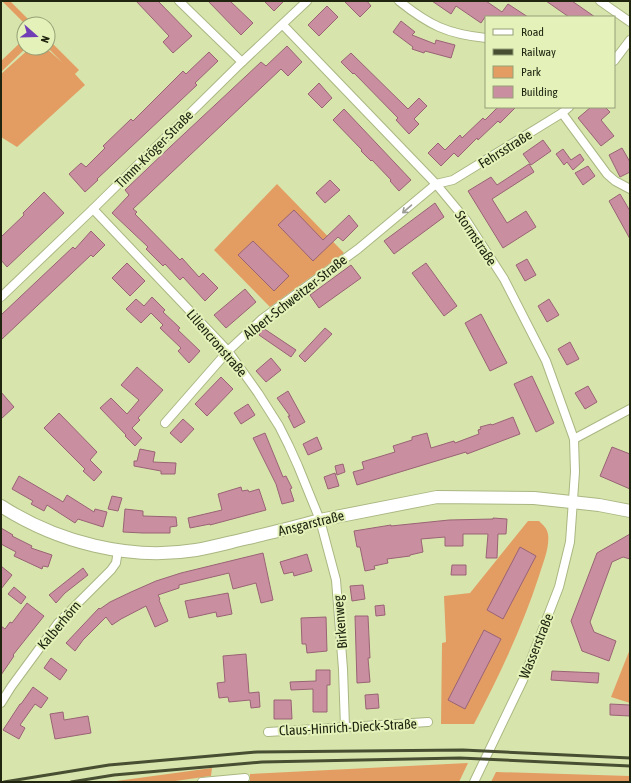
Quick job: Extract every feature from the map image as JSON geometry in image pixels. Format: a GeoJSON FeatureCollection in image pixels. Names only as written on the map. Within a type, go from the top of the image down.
{"type":"FeatureCollection","features":[{"type":"Feature","properties":{"kind":"street"},"geometry":{"type":"LineString","coordinates":[[179,1],[242,62]]}},
{"type":"Feature","properties":{"kind":"street","name":"Timm-Kröger-Straße"},"geometry":{"type":"LineString","coordinates":[[1,297],[93,209],[242,62],[307,1]]}},
{"type":"Feature","properties":{"kind":"street"},"geometry":{"type":"LineString","coordinates":[[399,1],[433,25],[454,33],[485,38]]}},
{"type":"Feature","properties":{"kind":"street"},"geometry":{"type":"LineString","coordinates":[[600,1],[630,22]]}},
{"type":"Feature","properties":{"kind":"street","name":"Stormstraße"},"geometry":{"type":"LineString","coordinates":[[283,25],[436,184],[466,220],[504,279],[546,361],[574,439],[575,472],[573,502]]}},
{"type":"Feature","properties":{"kind":"street"},"geometry":{"type":"LineString","coordinates":[[615,60],[630,40]]}},
{"type":"Feature","properties":{"kind":"street","name":"Fehrsstraße"},"geometry":{"type":"LineString","coordinates":[[436,184],[453,180],[568,108]]}},
{"type":"Feature","properties":{"kind":"street"},"geometry":{"type":"LineString","coordinates":[[562,113],[606,174],[630,189]]}},
{"type":"Feature","properties":{"kind":"street","name":"Albert-Schweitzer-Straße"},"geometry":{"type":"LineString","coordinates":[[165,423],[228,351],[262,319],[358,248],[436,184]]}},
{"type":"Feature","properties":{"kind":"street","name":"Liliencronstraße"},"geometry":{"type":"LineString","coordinates":[[93,209],[228,351],[258,392],[279,426],[298,466],[320,520]]}},
{"type":"Feature","properties":{"kind":"street"},"geometry":{"type":"LineString","coordinates":[[574,439],[630,409]]}},
{"type":"Feature","properties":{"kind":"street","name":"Ansgarstraße"},"geometry":{"type":"LineString","coordinates":[[1,506],[36,525],[73,540],[118,550],[161,553],[195,550],[301,526],[320,520],[437,497],[534,498],[573,502],[630,511]]}},
{"type":"Feature","properties":{"kind":"street","name":"Wasserstraße"},"geometry":{"type":"LineString","coordinates":[[474,782],[523,680],[559,587],[570,542],[573,502]]}},
{"type":"Feature","properties":{"kind":"street","name":"Birkenweg"},"geometry":{"type":"LineString","coordinates":[[320,520],[336,580],[338,596],[344,669],[345,727]]}},
{"type":"Feature","properties":{"kind":"street","name":"Kalberhörn"},"geometry":{"type":"LineString","coordinates":[[1,703],[58,623],[111,570],[116,563],[118,550]]}},
{"type":"Feature","properties":{"kind":"street","name":"Claus-Hinrich-Dieck-Straße"},"geometry":{"type":"LineString","coordinates":[[268,732],[428,722]]}},
{"type":"Feature","properties":{"kind":"street"},"geometry":{"type":"LineString","coordinates":[[202,782],[245,778]]}},
{"type":"Feature","properties":{"kind":"green space"},"geometry":{"type":"Polygon","coordinates":[[[2,1],[10,1],[25,16],[17,16],[2,1]]]}},
{"type":"Feature","properties":{"kind":"green space"},"geometry":{"type":"Polygon","coordinates":[[[16,47],[16,56],[18,56],[1,72],[1,61],[16,47]]]}},
{"type":"Feature","properties":{"kind":"green space"},"geometry":{"type":"Polygon","coordinates":[[[56,47],[79,70],[75,74],[85,85],[17,147],[1,137],[1,74],[21,56],[55,56],[63,63],[56,56],[56,47]]]}},
{"type":"Feature","properties":{"kind":"green space"},"geometry":{"type":"Polygon","coordinates":[[[277,184],[344,253],[270,307],[214,250],[277,184]]]}},
{"type":"Feature","properties":{"kind":"green space"},"geometry":{"type":"Polygon","coordinates":[[[528,521],[539,521],[545,527],[548,534],[548,544],[539,576],[518,633],[474,724],[441,724],[442,643],[446,642],[444,596],[470,593],[528,521]]]}},
{"type":"Feature","properties":{"kind":"green space"},"geometry":{"type":"Polygon","coordinates":[[[630,649],[630,703],[611,697],[630,649]]]}},
{"type":"Feature","properties":{"kind":"green space"},"geometry":{"type":"Polygon","coordinates":[[[468,763],[459,782],[250,782],[250,774],[468,763]]]}},
{"type":"Feature","properties":{"kind":"green space"},"geometry":{"type":"Polygon","coordinates":[[[212,768],[211,776],[168,782],[109,782],[212,768]]]}},
{"type":"Feature","properties":{"kind":"green space"},"geometry":{"type":"Polygon","coordinates":[[[496,772],[630,776],[630,782],[491,782],[496,772]]]}},
{"type":"Feature","properties":{"kind":"building"},"geometry":{"type":"Polygon","coordinates":[[[136,1],[158,1],[192,36],[173,53],[163,42],[169,36],[136,1]]]}},
{"type":"Feature","properties":{"kind":"building"},"geometry":{"type":"Polygon","coordinates":[[[208,1],[230,1],[253,23],[241,35],[208,1]]]}},
{"type":"Feature","properties":{"kind":"building"},"geometry":{"type":"Polygon","coordinates":[[[264,1],[284,1],[274,11],[264,1]]]}},
{"type":"Feature","properties":{"kind":"building"},"geometry":{"type":"Polygon","coordinates":[[[344,1],[367,1],[371,6],[360,17],[344,1]]]}},
{"type":"Feature","properties":{"kind":"building"},"geometry":{"type":"Polygon","coordinates":[[[432,1],[486,1],[502,12],[508,4],[526,16],[485,16],[481,23],[456,6],[451,14],[432,1]]]}},
{"type":"Feature","properties":{"kind":"building"},"geometry":{"type":"Polygon","coordinates":[[[546,1],[572,1],[594,16],[568,16],[546,1]]]}},
{"type":"Feature","properties":{"kind":"building"},"geometry":{"type":"Polygon","coordinates":[[[327,6],[338,17],[319,36],[308,25],[327,6]]]}},
{"type":"Feature","properties":{"kind":"building"},"geometry":{"type":"Polygon","coordinates":[[[401,21],[415,32],[412,35],[435,44],[436,40],[455,45],[451,58],[412,49],[413,47],[393,32],[401,21]]]}},
{"type":"Feature","properties":{"kind":"building"},"geometry":{"type":"Polygon","coordinates":[[[287,46],[302,62],[288,76],[281,69],[133,209],[137,212],[135,214],[180,260],[182,258],[199,277],[203,273],[218,288],[205,301],[183,277],[180,280],[165,264],[163,266],[146,249],[148,247],[112,213],[129,195],[125,190],[170,147],[261,62],[266,66],[287,46]]]}},
{"type":"Feature","properties":{"kind":"building"},"geometry":{"type":"Polygon","coordinates":[[[209,52],[218,61],[195,83],[197,85],[85,192],[69,174],[81,163],[86,167],[105,148],[103,146],[131,119],[133,121],[183,71],[186,74],[209,52]]]}},
{"type":"Feature","properties":{"kind":"building"},"geometry":{"type":"Polygon","coordinates":[[[351,53],[408,109],[419,98],[427,106],[414,119],[419,124],[409,134],[396,120],[398,118],[354,73],[353,74],[341,62],[351,53]]]}},
{"type":"Feature","properties":{"kind":"building"},"geometry":{"type":"Polygon","coordinates":[[[319,83],[332,98],[322,108],[308,94],[319,83]]]}},
{"type":"Feature","properties":{"kind":"building"},"geometry":{"type":"Polygon","coordinates":[[[497,108],[515,108],[500,123],[498,121],[478,140],[477,138],[458,157],[454,153],[441,166],[428,153],[438,143],[445,150],[460,135],[462,138],[483,118],[485,120],[497,108]]]}},
{"type":"Feature","properties":{"kind":"building"},"geometry":{"type":"Polygon","coordinates":[[[590,108],[606,108],[610,112],[601,120],[614,136],[601,146],[578,118],[590,108]]]}},
{"type":"Feature","properties":{"kind":"building"},"geometry":{"type":"Polygon","coordinates":[[[344,109],[411,180],[399,191],[390,181],[391,180],[361,151],[362,150],[333,120],[344,109]]]}},
{"type":"Feature","properties":{"kind":"building"},"geometry":{"type":"Polygon","coordinates":[[[543,140],[551,151],[531,165],[523,154],[543,140]]]}},
{"type":"Feature","properties":{"kind":"building"},"geometry":{"type":"Polygon","coordinates":[[[622,148],[630,162],[630,172],[620,177],[609,155],[622,148]]]}},
{"type":"Feature","properties":{"kind":"building"},"geometry":{"type":"Polygon","coordinates":[[[563,149],[571,160],[580,154],[584,160],[573,170],[567,162],[564,165],[556,154],[563,149]]]}},
{"type":"Feature","properties":{"kind":"building"},"geometry":{"type":"Polygon","coordinates":[[[529,164],[534,172],[492,199],[507,223],[526,211],[536,227],[503,248],[468,191],[491,177],[497,185],[529,164]]]}},
{"type":"Feature","properties":{"kind":"building"},"geometry":{"type":"Polygon","coordinates":[[[588,166],[595,176],[583,185],[575,173],[588,166]]]}},
{"type":"Feature","properties":{"kind":"building"},"geometry":{"type":"Polygon","coordinates":[[[330,180],[340,190],[325,203],[316,193],[330,180]]]}},
{"type":"Feature","properties":{"kind":"building"},"geometry":{"type":"Polygon","coordinates":[[[44,192],[64,213],[7,267],[1,260],[1,237],[24,215],[23,213],[44,192]]]}},
{"type":"Feature","properties":{"kind":"building"},"geometry":{"type":"Polygon","coordinates":[[[620,194],[630,211],[630,239],[609,201],[620,194]]]}},
{"type":"Feature","properties":{"kind":"building"},"geometry":{"type":"Polygon","coordinates":[[[435,203],[444,217],[394,254],[384,241],[435,203]]]}},
{"type":"Feature","properties":{"kind":"building"},"geometry":{"type":"Polygon","coordinates":[[[294,210],[323,240],[349,215],[358,226],[343,241],[338,237],[313,261],[278,225],[294,210]]]}},
{"type":"Feature","properties":{"kind":"building"},"geometry":{"type":"Polygon","coordinates":[[[91,231],[105,245],[93,257],[91,255],[1,340],[1,315],[73,247],[75,249],[91,231]]]}},
{"type":"Feature","properties":{"kind":"building"},"geometry":{"type":"Polygon","coordinates":[[[253,241],[289,276],[274,291],[238,255],[253,241]]]}},
{"type":"Feature","properties":{"kind":"building"},"geometry":{"type":"Polygon","coordinates":[[[527,259],[536,275],[525,281],[516,265],[527,259]]]}},
{"type":"Feature","properties":{"kind":"building"},"geometry":{"type":"Polygon","coordinates":[[[127,263],[145,281],[130,296],[112,278],[127,263]]]}},
{"type":"Feature","properties":{"kind":"building"},"geometry":{"type":"Polygon","coordinates":[[[426,263],[457,306],[444,316],[412,273],[426,263]]]}},
{"type":"Feature","properties":{"kind":"building"},"geometry":{"type":"Polygon","coordinates":[[[351,265],[361,278],[319,308],[310,295],[351,265]]]}},
{"type":"Feature","properties":{"kind":"building"},"geometry":{"type":"Polygon","coordinates":[[[245,289],[256,302],[226,328],[214,315],[245,289]]]}},
{"type":"Feature","properties":{"kind":"building"},"geometry":{"type":"Polygon","coordinates":[[[152,297],[165,310],[163,312],[180,328],[178,330],[200,351],[189,363],[178,351],[181,348],[160,328],[163,325],[151,313],[141,323],[126,309],[136,299],[144,306],[152,297]]]}},
{"type":"Feature","properties":{"kind":"building"},"geometry":{"type":"Polygon","coordinates":[[[549,299],[559,315],[547,322],[538,306],[549,299]]]}},
{"type":"Feature","properties":{"kind":"building"},"geometry":{"type":"Polygon","coordinates":[[[481,314],[507,363],[490,371],[465,323],[481,314]]]}},
{"type":"Feature","properties":{"kind":"building"},"geometry":{"type":"Polygon","coordinates":[[[263,328],[296,350],[291,357],[259,335],[263,328]]]}},
{"type":"Feature","properties":{"kind":"building"},"geometry":{"type":"Polygon","coordinates":[[[325,328],[332,334],[305,362],[299,356],[325,328]]]}},
{"type":"Feature","properties":{"kind":"building"},"geometry":{"type":"Polygon","coordinates":[[[570,342],[579,359],[567,365],[558,349],[570,342]]]}},
{"type":"Feature","properties":{"kind":"building"},"geometry":{"type":"Polygon","coordinates":[[[271,358],[281,370],[266,382],[256,371],[271,358]]]}},
{"type":"Feature","properties":{"kind":"building"},"geometry":{"type":"Polygon","coordinates":[[[137,367],[163,390],[138,418],[140,420],[132,428],[142,438],[135,446],[100,408],[111,398],[127,414],[139,400],[121,385],[137,367]]]}},
{"type":"Feature","properties":{"kind":"building"},"geometry":{"type":"Polygon","coordinates":[[[532,376],[554,423],[536,432],[514,384],[532,376]]]}},
{"type":"Feature","properties":{"kind":"building"},"geometry":{"type":"Polygon","coordinates":[[[221,377],[233,389],[207,416],[195,404],[221,377]]]}},
{"type":"Feature","properties":{"kind":"building"},"geometry":{"type":"Polygon","coordinates":[[[588,386],[597,402],[585,409],[575,393],[588,386]]]}},
{"type":"Feature","properties":{"kind":"building"},"geometry":{"type":"Polygon","coordinates":[[[288,391],[305,422],[294,428],[288,416],[290,416],[277,398],[288,391]]]}},
{"type":"Feature","properties":{"kind":"building"},"geometry":{"type":"Polygon","coordinates":[[[1,392],[14,407],[1,419],[1,392]]]}},
{"type":"Feature","properties":{"kind":"building"},"geometry":{"type":"Polygon","coordinates":[[[248,404],[255,415],[241,424],[234,413],[248,404]]]}},
{"type":"Feature","properties":{"kind":"building"},"geometry":{"type":"Polygon","coordinates":[[[59,413],[97,452],[90,460],[102,472],[94,481],[83,471],[85,469],[44,428],[59,413]]]}},
{"type":"Feature","properties":{"kind":"building"},"geometry":{"type":"Polygon","coordinates":[[[513,417],[520,434],[467,454],[466,452],[357,485],[353,472],[364,469],[362,462],[395,452],[393,446],[412,440],[412,437],[427,433],[431,448],[454,441],[455,443],[479,434],[478,430],[481,429],[480,427],[492,425],[513,417]]]}},
{"type":"Feature","properties":{"kind":"building"},"geometry":{"type":"Polygon","coordinates":[[[183,419],[194,429],[181,443],[170,433],[183,419]]]}},
{"type":"Feature","properties":{"kind":"building"},"geometry":{"type":"Polygon","coordinates":[[[265,433],[283,477],[286,476],[292,488],[290,489],[294,501],[282,504],[276,484],[253,438],[265,433]]]}},
{"type":"Feature","properties":{"kind":"building"},"geometry":{"type":"Polygon","coordinates":[[[317,437],[322,449],[308,455],[303,444],[317,437]]]}},
{"type":"Feature","properties":{"kind":"building"},"geometry":{"type":"Polygon","coordinates":[[[612,447],[630,454],[630,489],[600,476],[612,447]]]}},
{"type":"Feature","properties":{"kind":"building"},"geometry":{"type":"Polygon","coordinates":[[[140,449],[155,452],[153,462],[176,463],[175,474],[161,474],[161,471],[134,466],[134,461],[137,461],[140,449]]]}},
{"type":"Feature","properties":{"kind":"building"},"geometry":{"type":"Polygon","coordinates":[[[343,464],[345,472],[337,475],[335,466],[343,464]]]}},
{"type":"Feature","properties":{"kind":"building"},"geometry":{"type":"Polygon","coordinates":[[[335,473],[339,486],[328,489],[324,477],[335,473]]]}},
{"type":"Feature","properties":{"kind":"building"},"geometry":{"type":"Polygon","coordinates":[[[19,476],[63,502],[67,495],[94,512],[95,509],[107,512],[103,527],[78,519],[75,523],[47,505],[44,511],[31,504],[33,501],[12,489],[19,476]]]}},
{"type":"Feature","properties":{"kind":"building"},"geometry":{"type":"Polygon","coordinates":[[[241,487],[242,491],[248,490],[249,492],[259,489],[266,510],[210,525],[190,528],[188,518],[222,510],[218,494],[241,487]]]}},
{"type":"Feature","properties":{"kind":"building"},"geometry":{"type":"Polygon","coordinates":[[[112,496],[122,498],[118,511],[108,509],[112,496]]]}},
{"type":"Feature","properties":{"kind":"building"},"geometry":{"type":"Polygon","coordinates":[[[125,509],[143,511],[143,516],[176,517],[177,526],[170,527],[170,533],[123,532],[125,509]]]}},
{"type":"Feature","properties":{"kind":"building"},"geometry":{"type":"Polygon","coordinates":[[[493,518],[507,519],[506,534],[498,534],[497,558],[486,558],[488,534],[463,534],[463,546],[445,546],[445,537],[421,539],[423,552],[410,556],[387,559],[388,563],[374,566],[375,569],[365,571],[360,547],[357,547],[354,531],[391,525],[493,518]]]}},
{"type":"Feature","properties":{"kind":"building"},"geometry":{"type":"Polygon","coordinates":[[[1,528],[13,535],[12,536],[32,546],[31,548],[52,555],[48,567],[43,566],[42,569],[14,556],[16,552],[1,544],[1,528]]]}},
{"type":"Feature","properties":{"kind":"building"},"geometry":{"type":"Polygon","coordinates":[[[630,534],[630,559],[623,557],[612,562],[590,622],[594,632],[616,641],[609,661],[582,651],[571,621],[597,553],[630,534]]]}},
{"type":"Feature","properties":{"kind":"building"},"geometry":{"type":"Polygon","coordinates":[[[520,547],[536,556],[503,619],[487,610],[520,547]]]}},
{"type":"Feature","properties":{"kind":"building"},"geometry":{"type":"Polygon","coordinates":[[[263,553],[273,600],[261,603],[256,583],[233,589],[229,573],[179,585],[179,588],[158,595],[168,621],[155,627],[146,606],[112,625],[106,617],[83,640],[75,651],[66,643],[99,608],[100,609],[110,602],[131,592],[156,581],[181,573],[263,553]]]}},
{"type":"Feature","properties":{"kind":"building"},"geometry":{"type":"Polygon","coordinates":[[[307,554],[312,571],[294,576],[293,572],[284,574],[280,562],[307,554]]]}},
{"type":"Feature","properties":{"kind":"building"},"geometry":{"type":"Polygon","coordinates":[[[452,565],[466,565],[466,575],[451,575],[452,565]]]}},
{"type":"Feature","properties":{"kind":"building"},"geometry":{"type":"Polygon","coordinates":[[[1,566],[12,575],[1,589],[1,566]]]}},
{"type":"Feature","properties":{"kind":"building"},"geometry":{"type":"Polygon","coordinates":[[[83,568],[88,575],[65,593],[56,603],[49,595],[83,568]]]}},
{"type":"Feature","properties":{"kind":"building"},"geometry":{"type":"Polygon","coordinates":[[[363,585],[365,599],[352,601],[350,586],[363,585]]]}},
{"type":"Feature","properties":{"kind":"building"},"geometry":{"type":"Polygon","coordinates":[[[14,587],[26,597],[21,604],[8,594],[14,587]]]}},
{"type":"Feature","properties":{"kind":"building"},"geometry":{"type":"Polygon","coordinates":[[[228,593],[232,614],[217,617],[216,612],[189,618],[185,601],[228,593]]]}},
{"type":"Feature","properties":{"kind":"building"},"geometry":{"type":"Polygon","coordinates":[[[27,603],[44,616],[13,655],[14,656],[1,675],[1,626],[5,629],[10,622],[12,623],[27,603]]]}},
{"type":"Feature","properties":{"kind":"building"},"geometry":{"type":"Polygon","coordinates":[[[384,605],[385,615],[376,616],[375,606],[384,605]]]}},
{"type":"Feature","properties":{"kind":"building"},"geometry":{"type":"Polygon","coordinates":[[[355,616],[368,616],[370,658],[368,658],[370,682],[357,683],[355,616]]]}},
{"type":"Feature","properties":{"kind":"building"},"geometry":{"type":"Polygon","coordinates":[[[326,617],[327,651],[307,653],[306,644],[302,644],[301,618],[326,617]]]}},
{"type":"Feature","properties":{"kind":"building"},"geometry":{"type":"Polygon","coordinates":[[[484,630],[501,639],[465,709],[448,700],[484,630]]]}},
{"type":"Feature","properties":{"kind":"building"},"geometry":{"type":"Polygon","coordinates":[[[246,654],[249,693],[259,692],[260,707],[251,708],[250,700],[229,702],[228,697],[219,698],[217,683],[225,682],[223,656],[246,654]]]}},
{"type":"Feature","properties":{"kind":"building"},"geometry":{"type":"Polygon","coordinates":[[[51,658],[67,670],[60,680],[44,668],[51,658]]]}},
{"type":"Feature","properties":{"kind":"building"},"geometry":{"type":"Polygon","coordinates":[[[316,670],[330,670],[330,685],[327,685],[327,712],[313,712],[313,689],[291,690],[290,682],[316,681],[316,670]]]}},
{"type":"Feature","properties":{"kind":"building"},"geometry":{"type":"Polygon","coordinates":[[[552,671],[599,673],[598,683],[551,680],[552,671]]]}},
{"type":"Feature","properties":{"kind":"building"},"geometry":{"type":"Polygon","coordinates":[[[33,687],[48,698],[41,708],[35,704],[20,725],[25,728],[19,739],[3,730],[33,687]]]}},
{"type":"Feature","properties":{"kind":"building"},"geometry":{"type":"Polygon","coordinates":[[[378,694],[379,708],[366,709],[365,695],[378,694]]]}},
{"type":"Feature","properties":{"kind":"building"},"geometry":{"type":"Polygon","coordinates":[[[274,700],[291,700],[292,719],[274,719],[274,700]]]}},
{"type":"Feature","properties":{"kind":"building"},"geometry":{"type":"Polygon","coordinates":[[[610,704],[630,705],[630,716],[610,715],[610,704]]]}},
{"type":"Feature","properties":{"kind":"building"},"geometry":{"type":"Polygon","coordinates":[[[63,712],[64,720],[88,716],[91,733],[55,739],[50,714],[63,712]]]}},
{"type":"Feature","properties":{"kind":"railway"},"geometry":{"type":"LineString","coordinates":[[4,782],[109,765],[257,752],[463,750],[630,758]]}},
{"type":"Feature","properties":{"kind":"railway"},"geometry":{"type":"LineString","coordinates":[[71,782],[114,775],[262,762],[460,758],[630,766]]}}]}
